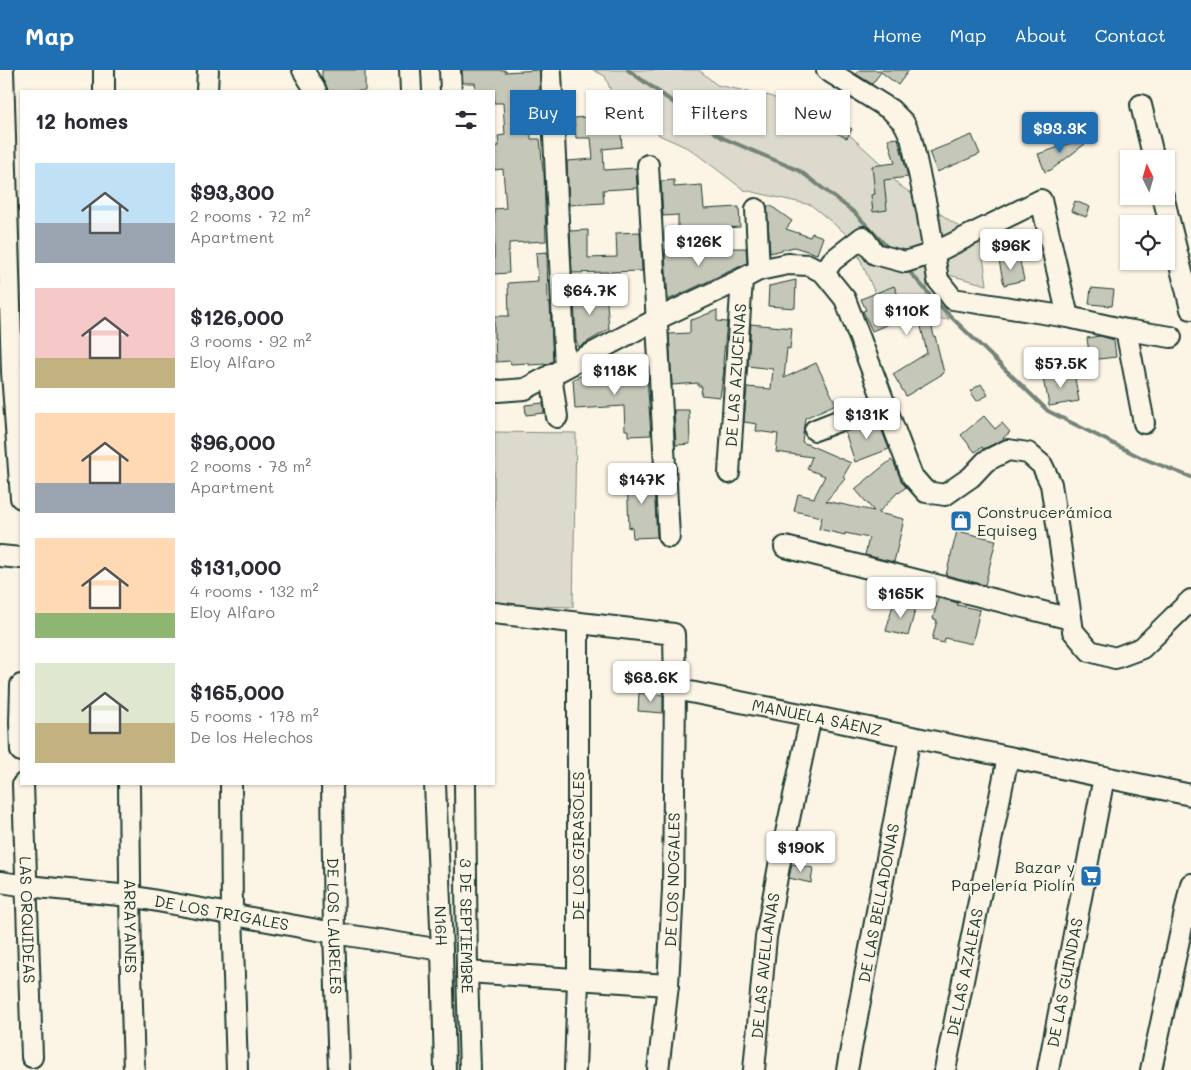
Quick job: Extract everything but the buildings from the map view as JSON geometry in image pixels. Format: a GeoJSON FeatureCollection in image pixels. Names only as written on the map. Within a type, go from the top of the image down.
{"type":"FeatureCollection","features":[{"type":"Feature","properties":{"kind":"street"},"geometry":{"type":"LineString","coordinates":[[3,70],[13,116],[11,371],[20,485]]}},
{"type":"Feature","properties":{"kind":"street"},"geometry":{"type":"LineString","coordinates":[[104,70],[104,90]]}},
{"type":"Feature","properties":{"kind":"street"},"geometry":{"type":"LineString","coordinates":[[207,90],[208,70]]}},
{"type":"Feature","properties":{"kind":"street"},"geometry":{"type":"LineString","coordinates":[[303,70],[317,90]]}},
{"type":"Feature","properties":{"kind":"street"},"geometry":{"type":"LineString","coordinates":[[318,70],[318,90]]}},
{"type":"Feature","properties":{"kind":"street"},"geometry":{"type":"LineString","coordinates":[[410,70],[411,90]]}},
{"type":"Feature","properties":{"kind":"street"},"geometry":{"type":"LineString","coordinates":[[450,70],[450,90]]}},
{"type":"Feature","properties":{"kind":"street"},"geometry":{"type":"LineString","coordinates":[[827,70],[891,110],[904,122],[911,137],[927,210],[938,280],[953,299],[1068,317],[1126,330],[1172,337]]}},
{"type":"Feature","properties":{"kind":"street"},"geometry":{"type":"LineString","coordinates":[[551,73],[558,371],[557,417]]}},
{"type":"Feature","properties":{"kind":"street"},"geometry":{"type":"LineString","coordinates":[[1140,104],[1152,150]]}},
{"type":"Feature","properties":{"kind":"street"},"geometry":{"type":"LineString","coordinates":[[648,165],[669,537]]}},
{"type":"Feature","properties":{"kind":"street"},"geometry":{"type":"LineString","coordinates":[[824,273],[832,262],[863,237],[875,254],[905,262],[934,253],[1041,200],[1068,317]]}},
{"type":"Feature","properties":{"kind":"street"},"geometry":{"type":"LineString","coordinates":[[1166,205],[1183,248],[1191,308]]}},
{"type":"Feature","properties":{"kind":"street","name":"DE LAS AZUCENAS"},"geometry":{"type":"LineString","coordinates":[[729,472],[756,208]]}},
{"type":"Feature","properties":{"kind":"street"},"geometry":{"type":"LineString","coordinates":[[495,390],[525,389],[657,319],[750,275],[788,264],[810,265],[824,273],[845,299],[912,476],[926,492],[944,495],[971,478],[986,461],[1008,450],[1028,453],[1042,465],[1051,484],[1073,631],[1090,651],[1115,658],[1142,648],[1191,600]]}},
{"type":"Feature","properties":{"kind":"street"},"geometry":{"type":"LineString","coordinates":[[1126,330],[1144,423]]}},
{"type":"Feature","properties":{"kind":"street"},"geometry":{"type":"LineString","coordinates":[[815,430],[884,402]]}},
{"type":"Feature","properties":{"kind":"street"},"geometry":{"type":"LineString","coordinates":[[785,547],[1071,619]]}},
{"type":"Feature","properties":{"kind":"street"},"geometry":{"type":"LineString","coordinates":[[0,556],[20,558]]}},
{"type":"Feature","properties":{"kind":"street"},"geometry":{"type":"LineString","coordinates":[[495,613],[674,634],[675,689]]}},
{"type":"Feature","properties":{"kind":"street","name":"DE LOS GIRASOLES"},"geometry":{"type":"LineString","coordinates":[[575,1070],[578,980],[578,623]]}},
{"type":"Feature","properties":{"kind":"street","name":"MANUELA SÁENZ"},"geometry":{"type":"LineString","coordinates":[[675,689],[1191,795]]}},
{"type":"Feature","properties":{"kind":"street","name":"DE LOS NOGALES"},"geometry":{"type":"LineString","coordinates":[[658,1070],[668,985],[673,889],[675,689]]}},
{"type":"Feature","properties":{"kind":"street","name":"DE LAS AVELLANAS"},"geometry":{"type":"LineString","coordinates":[[754,1070],[766,937],[778,866],[811,716]]}},
{"type":"Feature","properties":{"kind":"street","name":"DE LAS BELLADONAS"},"geometry":{"type":"LineString","coordinates":[[847,1070],[910,736]]}},
{"type":"Feature","properties":{"kind":"street","name":"DE LAS AZALEAS"},"geometry":{"type":"LineString","coordinates":[[945,1070],[1008,757]]}},
{"type":"Feature","properties":{"kind":"street","name":"DE LAS GUINDAS"},"geometry":{"type":"LineString","coordinates":[[1048,1070],[1104,777]]}},
{"type":"Feature","properties":{"kind":"street","name":"LAS ORQUIDEAS"},"geometry":{"type":"LineString","coordinates":[[23,785],[32,1057]]}},
{"type":"Feature","properties":{"kind":"street","name":"ARRAYANES"},"geometry":{"type":"LineString","coordinates":[[129,785],[134,1070]]}},
{"type":"Feature","properties":{"kind":"street"},"geometry":{"type":"LineString","coordinates":[[231,785],[232,914],[237,1070]]}},
{"type":"Feature","properties":{"kind":"street","name":"DE LOS LAURELES"},"geometry":{"type":"LineString","coordinates":[[332,785],[334,933],[339,1070]]}},
{"type":"Feature","properties":{"kind":"street","name":"N16H"},"geometry":{"type":"LineString","coordinates":[[435,785],[445,1070]]}},
{"type":"Feature","properties":{"kind":"street","name":"3 DE SEPTIEMBRE"},"geometry":{"type":"LineString","coordinates":[[465,785],[470,1070]]}},
{"type":"Feature","properties":{"kind":"street","name":"DE LOS TRIGALES"},"geometry":{"type":"LineString","coordinates":[[0,882],[130,896],[334,933],[442,950]]}},
{"type":"Feature","properties":{"kind":"street"},"geometry":{"type":"LineString","coordinates":[[1151,1070],[1191,884]]}},
{"type":"Feature","properties":{"kind":"street"},"geometry":{"type":"LineString","coordinates":[[467,972],[668,985]]}},
{"type":"Feature","properties":{"kind":"shaded area"},"geometry":{"type":"Polygon","coordinates":[[[593,70],[699,70],[717,85],[741,90],[673,90],[673,135],[766,135],[766,95],[776,99],[776,135],[850,135],[878,161],[899,185],[981,242],[987,285],[926,269],[927,295],[949,319],[888,323],[851,238],[811,205],[744,190],[690,149],[659,135],[663,135],[663,90],[611,90],[605,76],[593,70]]]}},
{"type":"Feature","properties":{"kind":"shaded area"},"geometry":{"type":"Polygon","coordinates":[[[495,432],[576,433],[573,607],[495,605],[495,432]]]}},
{"type":"Feature","properties":{"kind":"waterway"},"geometry":{"type":"LineString","coordinates":[[628,70],[723,138],[800,171],[855,213],[889,249]]}},
{"type":"Feature","properties":{"kind":"waterway"},"geometry":{"type":"LineString","coordinates":[[907,269],[941,307],[1048,411],[1142,458],[1191,477]]}},
{"type":"Feature","properties":{"kind":"place","name":"Construcerámica Equiseg"},"geometry":{"type":"Point","coordinates":[961,521]}},
{"type":"Feature","properties":{"kind":"place","name":"Bazar y Papelería Piolín"},"geometry":{"type":"Point","coordinates":[1091,876]}}]}
